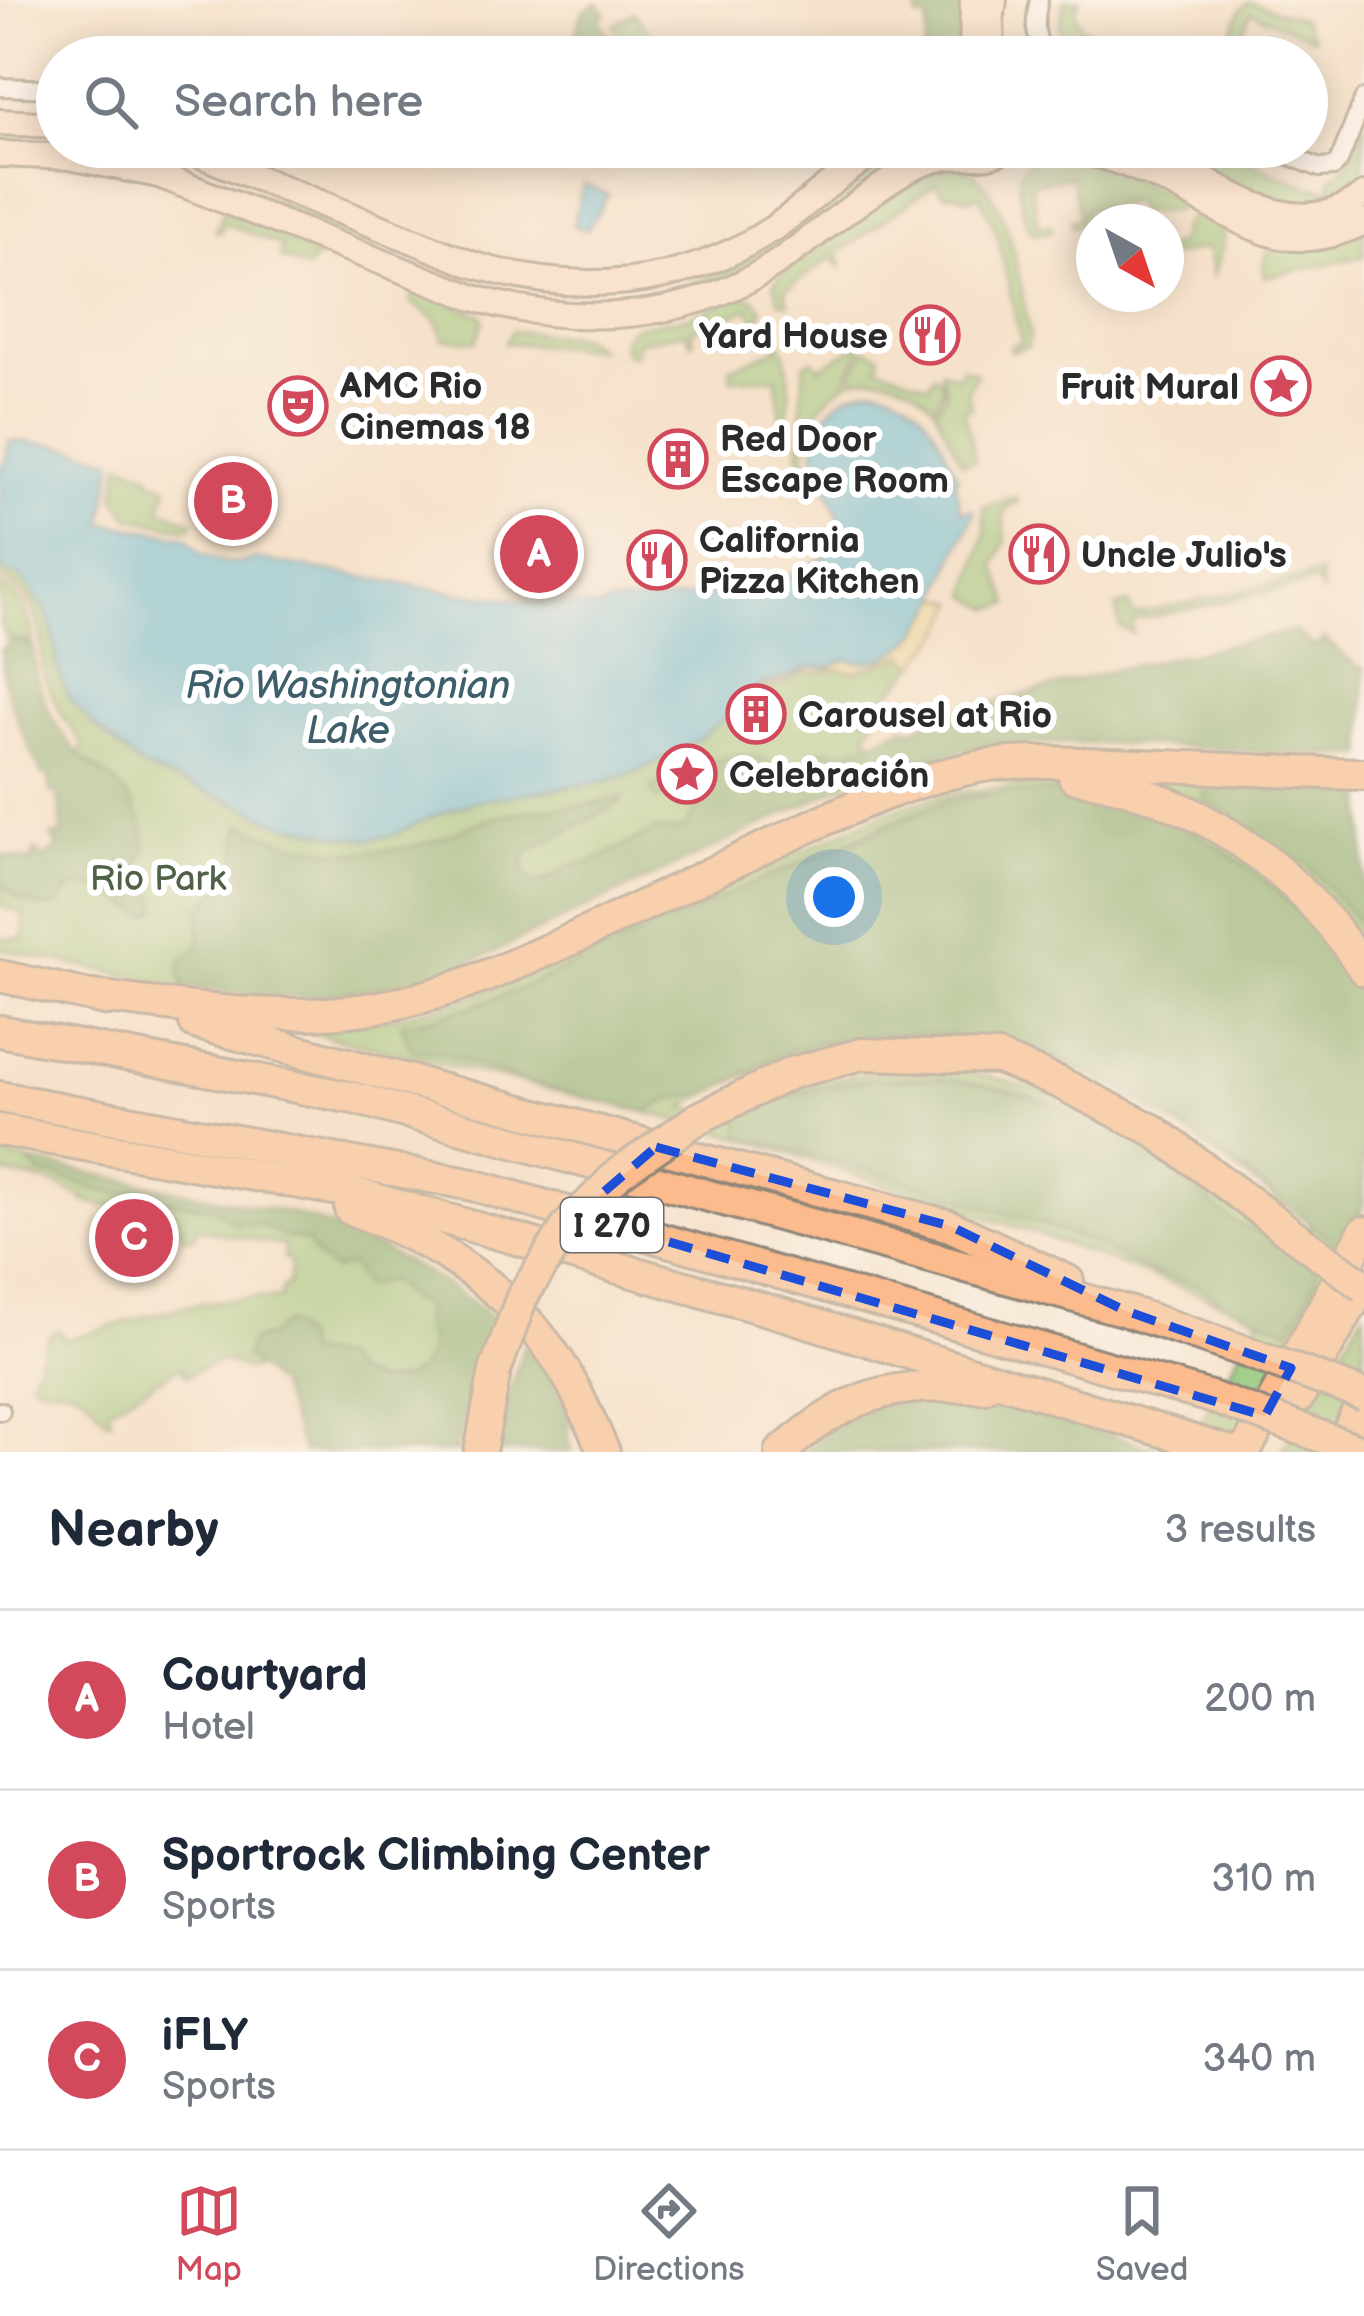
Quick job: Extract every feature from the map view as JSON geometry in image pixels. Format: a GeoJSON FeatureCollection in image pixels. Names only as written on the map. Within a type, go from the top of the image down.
{"type":"FeatureCollection","features":[{"type":"Feature","properties":{"kind":"highway"},"geometry":{"type":"LineString","coordinates":[[92,996],[278,1015],[372,1009],[434,995],[623,916],[840,812],[974,767],[1044,763],[1364,774]]}},
{"type":"Feature","properties":{"kind":"highway"},"geometry":{"type":"LineString","coordinates":[[940,776],[1077,778],[1126,788],[1186,810],[1256,850],[1285,875],[1332,925],[1364,970]]}},
{"type":"Feature","properties":{"kind":"highway","name":"I 270"},"geometry":{"type":"LineString","coordinates":[[0,976],[92,996],[950,1226],[1126,1311]]}},
{"type":"Feature","properties":{"kind":"highway","name":"I 270"},"geometry":{"type":"LineString","coordinates":[[0,1031],[354,1098],[1126,1311],[1364,1396]]}},
{"type":"Feature","properties":{"kind":"highway"},"geometry":{"type":"LineString","coordinates":[[480,1452],[495,1371],[522,1297],[568,1225],[619,1173],[697,1119],[791,1073],[862,1054],[998,1058],[1058,1082],[1153,1130],[1364,1284],[1267,1452]]}},
{"type":"Feature","properties":{"kind":"highway","name":"I 270"},"geometry":{"type":"LineString","coordinates":[[0,1097],[473,1185],[1214,1398],[1364,1452]]}},
{"type":"Feature","properties":{"kind":"highway","name":"I 270"},"geometry":{"type":"LineString","coordinates":[[0,1130],[350,1192],[785,1315],[1230,1452]]}},
{"type":"Feature","properties":{"kind":"highway"},"geometry":{"type":"LineString","coordinates":[[260,1176],[378,1220],[459,1263],[503,1294],[567,1374],[604,1452]]}},
{"type":"Feature","properties":{"kind":"highway"},"geometry":{"type":"LineString","coordinates":[[1245,1452],[1364,1232]]}},
{"type":"Feature","properties":{"kind":"highway"},"geometry":{"type":"LineString","coordinates":[[781,1452],[845,1404],[885,1391],[936,1385],[1034,1390]]}},
{"type":"Feature","properties":{"kind":"highway"},"geometry":{"type":"LineString","coordinates":[[1339,1452],[1364,1396]]}},
{"type":"Feature","properties":{"kind":"street"},"geometry":{"type":"LineString","coordinates":[[972,36],[973,0]]}},
{"type":"Feature","properties":{"kind":"street"},"geometry":{"type":"LineString","coordinates":[[991,36],[994,0]]}},
{"type":"Feature","properties":{"kind":"street"},"geometry":{"type":"LineString","coordinates":[[1037,36],[1039,0]]}},
{"type":"Feature","properties":{"kind":"street"},"geometry":{"type":"LineString","coordinates":[[0,87],[36,88]]}},
{"type":"Feature","properties":{"kind":"street"},"geometry":{"type":"LineString","coordinates":[[1328,167],[1334,167],[1364,98]]}},
{"type":"Feature","properties":{"kind":"street"},"geometry":{"type":"LineString","coordinates":[[0,122],[36,124]]}},
{"type":"Feature","properties":{"kind":"street"},"geometry":{"type":"LineString","coordinates":[[0,154],[36,156]]}},
{"type":"Feature","properties":{"kind":"street"},"geometry":{"type":"LineString","coordinates":[[131,168],[194,187],[474,298],[536,314],[618,316],[689,302],[757,275],[913,168]]}},
{"type":"Feature","properties":{"kind":"street"},"geometry":{"type":"LineString","coordinates":[[194,187],[201,168]]}},
{"type":"Feature","properties":{"kind":"street"},"geometry":{"type":"LineString","coordinates":[[235,168],[502,274],[549,282],[616,284],[683,272],[746,245],[852,168]]}},
{"type":"Feature","properties":{"kind":"street"},"geometry":{"type":"LineString","coordinates":[[1133,168],[1266,234],[1312,237],[1364,222]]}},
{"type":"Feature","properties":{"kind":"street"},"geometry":{"type":"LineString","coordinates":[[1182,168],[1267,211],[1290,216],[1328,214],[1364,195]]}},
{"type":"Feature","properties":{"kind":"street"},"geometry":{"type":"LineString","coordinates":[[405,272],[417,242]]}},
{"type":"Feature","properties":{"kind":"street"},"geometry":{"type":"LineString","coordinates":[[616,284],[618,316]]}},
{"type":"Feature","properties":{"kind":"highlighted area"},"geometry":{"type":"Polygon","coordinates":[[[656,1147],[950,1226],[1126,1311],[1291,1368],[1265,1416],[577,1215],[656,1147]]]}},
{"type":"Feature","properties":{"kind":"green space"},"geometry":{"type":"Polygon","coordinates":[[[897,0],[962,0],[963,36],[926,36],[928,19],[917,18],[918,3],[897,0]]]}},
{"type":"Feature","properties":{"kind":"green space"},"geometry":{"type":"Polygon","coordinates":[[[1065,0],[1080,0],[1075,12],[1083,29],[1096,34],[1061,36],[1065,0]]]}},
{"type":"Feature","properties":{"kind":"green space"},"geometry":{"type":"Polygon","coordinates":[[[1250,2],[1303,19],[1312,36],[1251,12],[1242,36],[1230,36],[1241,9],[1250,2]]]}},
{"type":"Feature","properties":{"kind":"green space"},"geometry":{"type":"Polygon","coordinates":[[[597,3],[606,13],[601,23],[609,36],[574,36],[583,12],[597,3]]]}},
{"type":"Feature","properties":{"kind":"green space"},"geometry":{"type":"Polygon","coordinates":[[[635,12],[651,36],[620,36],[613,26],[635,12]]]}},
{"type":"Feature","properties":{"kind":"green space"},"geometry":{"type":"Polygon","coordinates":[[[1364,121],[1364,186],[1342,200],[1281,208],[1202,168],[1265,168],[1310,187],[1331,189],[1331,177],[1349,160],[1364,121]]]}},
{"type":"Feature","properties":{"kind":"green space"},"geometry":{"type":"Polygon","coordinates":[[[0,137],[36,138],[36,151],[0,147],[0,137]]]}},
{"type":"Feature","properties":{"kind":"green space"},"geometry":{"type":"Polygon","coordinates":[[[865,168],[913,168],[751,268],[679,296],[626,302],[630,297],[711,276],[750,258],[791,232],[865,168]]]}},
{"type":"Feature","properties":{"kind":"green space"},"geometry":{"type":"Polygon","coordinates":[[[963,168],[978,177],[1002,216],[1017,267],[1028,346],[1009,349],[1021,342],[998,236],[980,195],[968,199],[944,194],[936,183],[837,254],[841,266],[831,258],[785,290],[789,303],[779,302],[774,284],[784,271],[905,186],[963,168]]]}},
{"type":"Feature","properties":{"kind":"green space"},"geometry":{"type":"Polygon","coordinates":[[[1024,168],[1109,168],[1176,198],[1179,204],[1077,204],[1071,176],[1031,184],[1039,227],[1051,225],[1053,229],[1034,234],[1025,218],[1019,177],[1024,168]]]}},
{"type":"Feature","properties":{"kind":"green space"},"geometry":{"type":"Polygon","coordinates":[[[225,181],[318,218],[374,231],[381,240],[376,248],[223,188],[225,181]]]}},
{"type":"Feature","properties":{"kind":"green space"},"geometry":{"type":"Polygon","coordinates":[[[224,210],[324,256],[307,269],[280,258],[282,246],[225,223],[220,233],[215,232],[224,210]]]}},
{"type":"Feature","properties":{"kind":"green space"},"geometry":{"type":"Polygon","coordinates":[[[1196,215],[1218,221],[1223,235],[1213,276],[1207,248],[1184,253],[1184,225],[1196,215]]]}},
{"type":"Feature","properties":{"kind":"green space"},"geometry":{"type":"Polygon","coordinates":[[[1364,232],[1364,256],[1264,277],[1264,259],[1271,248],[1364,232]]]}},
{"type":"Feature","properties":{"kind":"green space"},"geometry":{"type":"Polygon","coordinates":[[[424,292],[482,315],[476,341],[442,339],[435,320],[410,301],[413,294],[424,292]]]}},
{"type":"Feature","properties":{"kind":"green space"},"geometry":{"type":"Polygon","coordinates":[[[740,296],[753,298],[763,309],[761,317],[755,319],[749,309],[691,330],[691,343],[685,332],[637,342],[635,355],[623,351],[624,337],[633,327],[691,316],[740,296]]]}},
{"type":"Feature","properties":{"kind":"green space"},"geometry":{"type":"Polygon","coordinates":[[[512,331],[583,337],[598,349],[505,343],[512,331]]]}},
{"type":"Feature","properties":{"kind":"green space"},"geometry":{"type":"Polygon","coordinates":[[[771,332],[782,346],[788,371],[783,436],[776,377],[731,379],[730,368],[777,349],[771,332]]]}},
{"type":"Feature","properties":{"kind":"green space"},"geometry":{"type":"Polygon","coordinates":[[[859,344],[862,348],[848,382],[826,400],[811,422],[805,447],[810,475],[800,480],[804,364],[813,359],[820,368],[859,344]]]}},
{"type":"Feature","properties":{"kind":"green space"},"geometry":{"type":"Polygon","coordinates":[[[866,349],[881,355],[878,366],[929,385],[934,375],[939,377],[943,389],[939,399],[933,406],[916,390],[887,378],[853,380],[866,349]]]}},
{"type":"Feature","properties":{"kind":"green space"},"geometry":{"type":"Polygon","coordinates":[[[962,367],[977,373],[968,390],[971,408],[964,410],[975,459],[962,463],[935,409],[946,394],[941,370],[958,376],[962,367]]]}},
{"type":"Feature","properties":{"kind":"green space"},"geometry":{"type":"Polygon","coordinates":[[[121,463],[168,487],[160,509],[193,522],[190,529],[130,518],[115,497],[121,463]]]}},
{"type":"Feature","properties":{"kind":"green space"},"geometry":{"type":"Polygon","coordinates":[[[1016,497],[1018,503],[1009,505],[1003,515],[1006,541],[995,566],[1010,604],[992,609],[968,595],[986,532],[983,507],[1016,497]]]}},
{"type":"Feature","properties":{"kind":"green space","name":"Rio Park"},"geometry":{"type":"Polygon","coordinates":[[[0,570],[21,577],[43,607],[52,624],[58,666],[88,720],[143,768],[280,823],[348,837],[393,835],[475,801],[606,781],[641,770],[739,707],[761,685],[807,668],[856,672],[906,653],[917,664],[880,704],[861,714],[863,719],[880,713],[867,732],[871,743],[721,839],[184,983],[185,988],[0,949],[0,938],[24,939],[23,913],[0,906],[0,882],[18,899],[43,907],[82,744],[48,686],[34,610],[24,594],[0,578],[0,570]]]}},
{"type":"Feature","properties":{"kind":"green space"},"geometry":{"type":"Polygon","coordinates":[[[1320,573],[1322,593],[1316,582],[1133,621],[1133,634],[1120,627],[1116,607],[1129,603],[1133,615],[1320,573]]]}},
{"type":"Feature","properties":{"kind":"green space"},"geometry":{"type":"Polygon","coordinates":[[[0,585],[16,595],[26,610],[33,646],[8,640],[0,624],[0,585]]]}},
{"type":"Feature","properties":{"kind":"green space"},"geometry":{"type":"Polygon","coordinates":[[[1294,631],[1315,647],[1324,639],[1364,667],[1364,755],[1105,743],[977,749],[914,761],[852,782],[485,956],[401,985],[319,996],[263,997],[186,987],[179,973],[182,959],[199,948],[202,909],[233,872],[241,824],[311,847],[384,851],[433,841],[503,815],[623,797],[528,852],[525,876],[535,882],[547,880],[656,830],[689,826],[704,798],[705,780],[660,799],[651,787],[725,757],[763,759],[801,772],[821,750],[841,753],[903,727],[915,729],[931,720],[928,709],[941,708],[945,716],[1122,668],[1294,631]]]}},
{"type":"Feature","properties":{"kind":"green space"},"geometry":{"type":"Polygon","coordinates":[[[15,639],[33,646],[41,691],[61,732],[81,756],[116,784],[136,812],[146,841],[135,880],[156,897],[157,909],[150,915],[85,887],[69,890],[58,906],[42,907],[19,898],[0,882],[0,855],[31,861],[35,850],[44,858],[58,847],[51,836],[63,834],[58,793],[51,793],[49,776],[42,775],[6,685],[0,650],[15,639]]]}},
{"type":"Feature","properties":{"kind":"green space"},"geometry":{"type":"Polygon","coordinates":[[[1147,776],[1364,787],[1364,795],[1213,785],[1206,803],[1221,812],[1145,781],[1147,776]]]}},
{"type":"Feature","properties":{"kind":"green space"},"geometry":{"type":"Polygon","coordinates":[[[1213,785],[1364,795],[1364,928],[1308,865],[1206,803],[1204,793],[1213,785]]]}},
{"type":"Feature","properties":{"kind":"green space"},"geometry":{"type":"Polygon","coordinates":[[[1011,786],[1068,786],[1120,796],[1217,836],[1300,899],[1341,947],[1364,988],[1296,908],[1217,846],[1127,806],[1077,796],[1005,793],[959,798],[921,810],[515,990],[402,1024],[413,1050],[440,1052],[524,1082],[647,1112],[672,1099],[711,1091],[788,1052],[841,1038],[929,1033],[1016,1046],[1058,1059],[1157,1106],[1284,1205],[1138,1102],[1063,1066],[1009,1050],[898,1041],[842,1047],[735,1081],[684,1107],[727,1119],[746,1110],[740,1119],[741,1136],[1046,1226],[1153,1273],[1198,1285],[1223,1303],[1041,1235],[738,1137],[295,1029],[403,1015],[456,1002],[894,809],[946,794],[1011,786]]]}},
{"type":"Feature","properties":{"kind":"green space"},"geometry":{"type":"Polygon","coordinates":[[[1053,792],[1101,798],[1146,811],[1228,853],[1300,914],[1362,985],[1364,1206],[1341,1247],[1151,1105],[1102,1077],[1049,1056],[991,1041],[909,1034],[829,1041],[787,1052],[716,1089],[672,1099],[647,1112],[524,1082],[440,1052],[412,1050],[401,1024],[478,1005],[529,985],[949,800],[1053,792]]]}},
{"type":"Feature","properties":{"kind":"green space"},"geometry":{"type":"Polygon","coordinates":[[[1269,844],[1308,865],[1364,928],[1364,943],[1311,881],[1269,844]]]}},
{"type":"Feature","properties":{"kind":"green space"},"geometry":{"type":"Polygon","coordinates":[[[898,1069],[992,1077],[1064,1098],[1123,1126],[1273,1235],[1229,1218],[1167,1166],[1121,1137],[1024,1095],[974,1083],[870,1079],[764,1103],[819,1079],[898,1069]]]}},
{"type":"Feature","properties":{"kind":"green space"},"geometry":{"type":"Polygon","coordinates":[[[933,1078],[1036,1098],[1100,1124],[1160,1160],[1230,1219],[1284,1241],[1317,1268],[1316,1281],[1290,1329],[1223,1303],[1198,1285],[1153,1273],[1046,1226],[740,1136],[740,1119],[746,1110],[786,1095],[869,1079],[933,1078]]]}},
{"type":"Feature","properties":{"kind":"green space"},"geometry":{"type":"Polygon","coordinates":[[[0,1155],[28,1161],[40,1174],[93,1189],[215,1208],[235,1224],[262,1225],[284,1237],[307,1241],[318,1258],[384,1278],[424,1304],[424,1326],[431,1346],[422,1368],[403,1380],[377,1382],[354,1374],[341,1358],[306,1353],[245,1356],[257,1367],[247,1370],[217,1362],[187,1376],[180,1367],[108,1409],[112,1419],[107,1421],[82,1393],[31,1380],[49,1335],[59,1330],[65,1340],[198,1304],[280,1299],[288,1285],[291,1262],[283,1258],[285,1246],[197,1228],[193,1238],[182,1237],[182,1230],[151,1224],[152,1215],[83,1201],[49,1182],[0,1173],[0,1155]]]}},
{"type":"Feature","properties":{"kind":"green space"},"geometry":{"type":"Polygon","coordinates":[[[28,1161],[291,1213],[373,1245],[474,1304],[498,1321],[456,1452],[303,1452],[278,1387],[245,1356],[250,1341],[268,1336],[285,1323],[302,1337],[306,1353],[341,1358],[354,1374],[377,1382],[403,1380],[422,1367],[431,1346],[424,1305],[409,1300],[389,1280],[364,1287],[351,1265],[333,1270],[307,1241],[284,1237],[262,1225],[235,1224],[214,1208],[93,1189],[40,1174],[28,1161]]]}},
{"type":"Feature","properties":{"kind":"green space"},"geometry":{"type":"Polygon","coordinates":[[[1310,1225],[1341,1247],[1228,1452],[1185,1452],[1259,1317],[1290,1329],[1295,1252],[1310,1225]]]}},
{"type":"Feature","properties":{"kind":"green space"},"geometry":{"type":"Polygon","coordinates":[[[1364,1311],[1364,1377],[1331,1452],[1282,1452],[1364,1311]]]}},
{"type":"Feature","properties":{"kind":"green space"},"geometry":{"type":"Polygon","coordinates":[[[524,1345],[566,1405],[572,1452],[500,1452],[506,1404],[524,1345]]]}},
{"type":"Feature","properties":{"kind":"green space"},"geometry":{"type":"Polygon","coordinates":[[[990,1396],[1018,1399],[1045,1415],[1167,1452],[804,1452],[830,1429],[876,1405],[990,1396]]]}},
{"type":"Feature","properties":{"kind":"sand"},"geometry":{"type":"Polygon","coordinates":[[[943,598],[957,602],[945,629],[917,664],[905,654],[856,672],[802,672],[782,685],[748,695],[761,685],[807,668],[830,667],[845,660],[864,662],[901,649],[943,598]]]}},
{"type":"Feature","properties":{"kind":"water"},"geometry":{"type":"Polygon","coordinates":[[[583,184],[608,195],[587,230],[573,225],[583,184]]]}},
{"type":"Feature","properties":{"kind":"water","name":"Rio Washingtonian Lake"},"geometry":{"type":"Polygon","coordinates":[[[875,387],[906,398],[928,420],[958,478],[954,480],[961,511],[973,509],[974,514],[936,606],[901,649],[881,659],[845,660],[761,684],[699,739],[641,770],[606,781],[475,801],[393,835],[348,837],[280,823],[143,768],[68,697],[52,624],[43,607],[21,577],[0,570],[0,468],[9,441],[62,446],[114,460],[103,523],[186,537],[201,553],[223,562],[257,559],[457,593],[600,608],[723,592],[801,572],[828,554],[839,522],[816,459],[817,432],[839,401],[875,387]]]}},
{"type":"Feature","properties":{"kind":"place","name":"Yard House"},"geometry":{"type":"Point","coordinates":[930,335]}},
{"type":"Feature","properties":{"kind":"place","name":"Fruit Mural"},"geometry":{"type":"Point","coordinates":[1281,386]}},
{"type":"Feature","properties":{"kind":"place","name":"AMC Rio Cinemas 18"},"geometry":{"type":"Point","coordinates":[298,406]}},
{"type":"Feature","properties":{"kind":"place","name":"Red Door Escape Room"},"geometry":{"type":"Point","coordinates":[678,459]}},
{"type":"Feature","properties":{"kind":"place","name":"Sportrock Climbing Center"},"geometry":{"type":"Point","coordinates":[233,501]}},
{"type":"Feature","properties":{"kind":"place","name":"Courtyard"},"geometry":{"type":"Point","coordinates":[539,554]}},
{"type":"Feature","properties":{"kind":"place","name":"Uncle Julio's"},"geometry":{"type":"Point","coordinates":[1039,554]}},
{"type":"Feature","properties":{"kind":"place","name":"California Pizza Kitchen"},"geometry":{"type":"Point","coordinates":[657,560]}},
{"type":"Feature","properties":{"kind":"place","name":"Carousel at Rio"},"geometry":{"type":"Point","coordinates":[756,714]}},
{"type":"Feature","properties":{"kind":"place","name":"Celebración"},"geometry":{"type":"Point","coordinates":[687,774]}},
{"type":"Feature","properties":{"kind":"place","name":"iFLY"},"geometry":{"type":"Point","coordinates":[134,1238]}}]}
